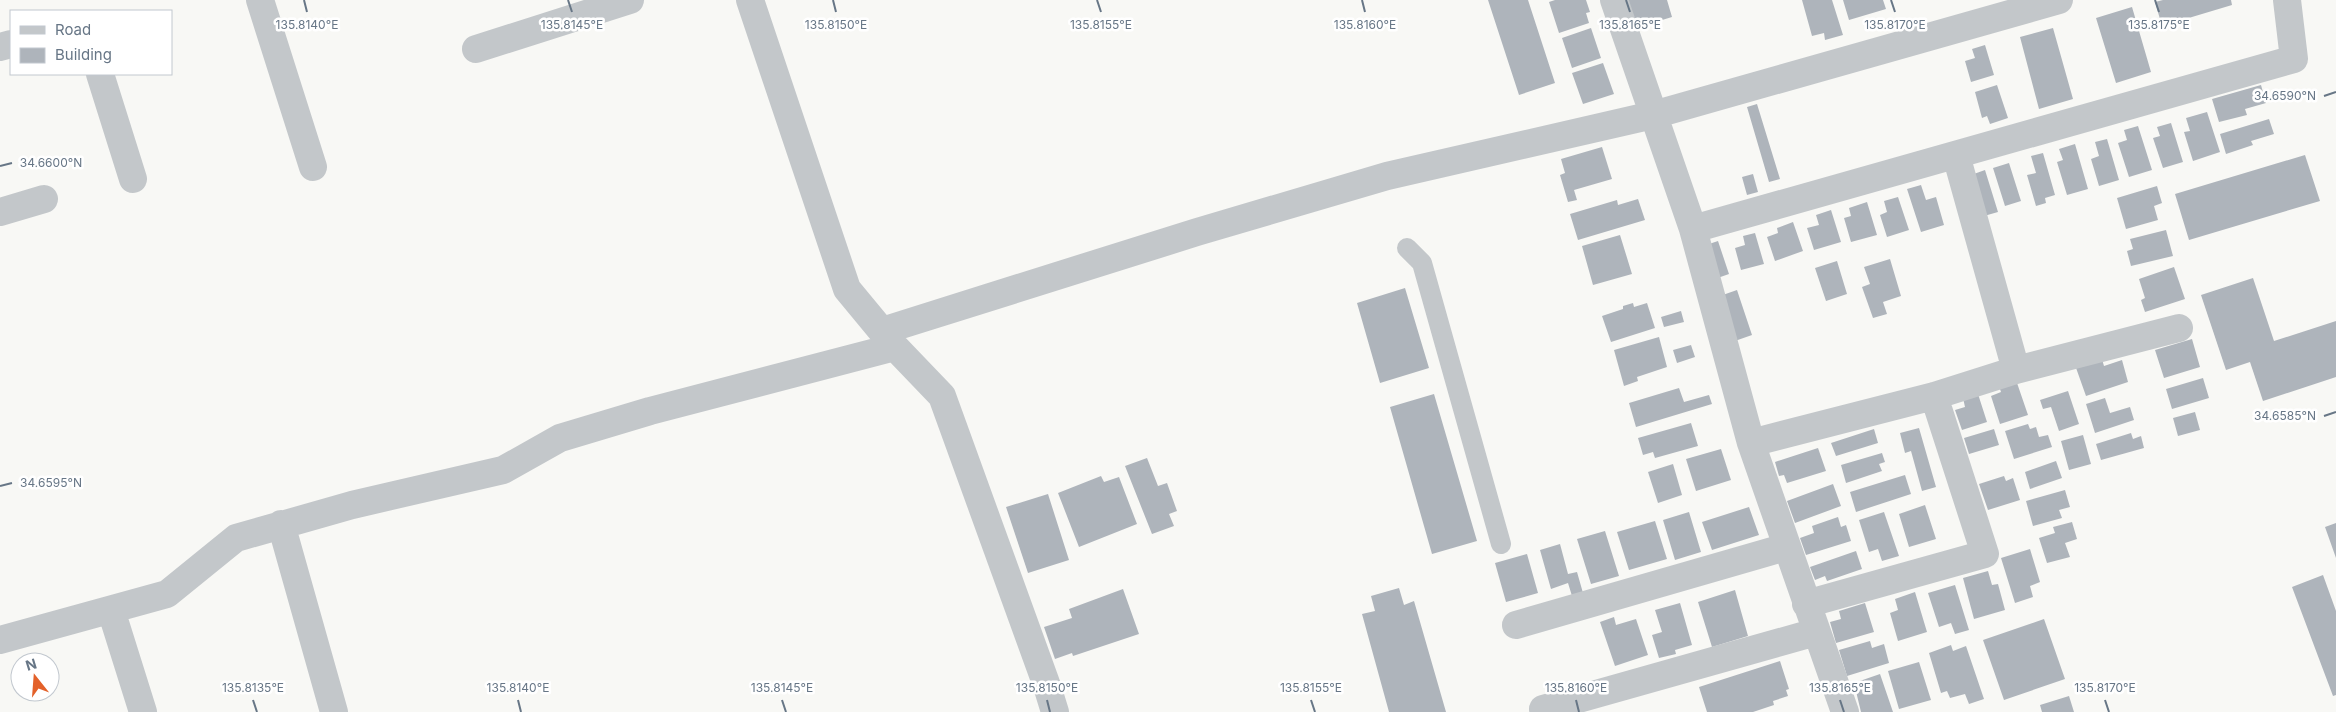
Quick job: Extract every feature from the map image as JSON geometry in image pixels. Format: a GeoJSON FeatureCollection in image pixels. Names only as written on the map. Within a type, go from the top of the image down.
{"type":"FeatureCollection","features":[{"type":"Feature","properties":{"kind":"street"},"geometry":{"type":"LineString","coordinates":[[260,0],[314,167]]}},
{"type":"Feature","properties":{"kind":"street"},"geometry":{"type":"LineString","coordinates":[[476,49],[630,0]]}},
{"type":"Feature","properties":{"kind":"street"},"geometry":{"type":"LineString","coordinates":[[750,0],[846,289],[888,339],[942,396],[1047,686],[1054,712]]}},
{"type":"Feature","properties":{"kind":"street"},"geometry":{"type":"LineString","coordinates":[[1614,0],[1693,229],[1751,443],[1845,712]]}},
{"type":"Feature","properties":{"kind":"street"},"geometry":{"type":"LineString","coordinates":[[0,640],[167,594],[236,538],[352,505],[503,470],[560,438],[888,339],[1197,232],[1387,176],[1654,115],[2059,0]]}},
{"type":"Feature","properties":{"kind":"street"},"geometry":{"type":"LineString","coordinates":[[1693,229],[2294,59],[2287,0]]}},
{"type":"Feature","properties":{"kind":"street"},"geometry":{"type":"LineString","coordinates":[[100,75],[133,179]]}},
{"type":"Feature","properties":{"kind":"street"},"geometry":{"type":"LineString","coordinates":[[1956,155],[2016,370]]}},
{"type":"Feature","properties":{"kind":"street"},"geometry":{"type":"LineString","coordinates":[[0,212],[44,200]]}},
{"type":"Feature","properties":{"kind":"street"},"geometry":{"type":"LineString","coordinates":[[1751,443],[1934,396],[2016,370],[2179,328]]}},
{"type":"Feature","properties":{"kind":"street"},"geometry":{"type":"LineString","coordinates":[[1806,604],[1985,554],[1934,396]]}},
{"type":"Feature","properties":{"kind":"street"},"geometry":{"type":"LineString","coordinates":[[281,524],[334,712]]}},
{"type":"Feature","properties":{"kind":"street"},"geometry":{"type":"LineString","coordinates":[[1516,625],[1786,547]]}},
{"type":"Feature","properties":{"kind":"street"},"geometry":{"type":"LineString","coordinates":[[111,610],[143,712]]}},
{"type":"Feature","properties":{"kind":"street"},"geometry":{"type":"LineString","coordinates":[[1543,709],[1816,632]]}},
{"type":"Feature","properties":{"kind":"lane"},"geometry":{"type":"LineString","coordinates":[[1407,248],[1422,263],[1501,544]]}},
{"type":"Feature","properties":{"kind":"building"},"geometry":{"type":"Polygon","coordinates":[[[1488,0],[1528,0],[1555,83],[1519,95],[1488,0]]]}},
{"type":"Feature","properties":{"kind":"building"},"geometry":{"type":"Polygon","coordinates":[[[1555,0],[1586,0],[1590,12],[1586,13],[1589,23],[1559,33],[1549,2],[1555,0]]]}},
{"type":"Feature","properties":{"kind":"building"},"geometry":{"type":"Polygon","coordinates":[[[1625,0],[1667,0],[1672,17],[1629,30],[1625,0]]]}},
{"type":"Feature","properties":{"kind":"building"},"geometry":{"type":"Polygon","coordinates":[[[1802,0],[1832,0],[1843,35],[1825,40],[1824,33],[1812,36],[1802,0]]]}},
{"type":"Feature","properties":{"kind":"building"},"geometry":{"type":"Polygon","coordinates":[[[1843,0],[1883,0],[1886,9],[1849,20],[1843,0]]]}},
{"type":"Feature","properties":{"kind":"building"},"geometry":{"type":"Polygon","coordinates":[[[2163,0],[2231,0],[2232,5],[2162,26],[2155,2],[2163,0]]]}},
{"type":"Feature","properties":{"kind":"building"},"geometry":{"type":"Polygon","coordinates":[[[2132,7],[2151,72],[2116,83],[2096,18],[2132,7]]]}},
{"type":"Feature","properties":{"kind":"building"},"geometry":{"type":"Polygon","coordinates":[[[1591,28],[1601,58],[1572,68],[1562,38],[1591,28]]]}},
{"type":"Feature","properties":{"kind":"building"},"geometry":{"type":"Polygon","coordinates":[[[2053,28],[2073,99],[2039,109],[2020,37],[2053,28]]]}},
{"type":"Feature","properties":{"kind":"building"},"geometry":{"type":"Polygon","coordinates":[[[1985,45],[1994,75],[1971,82],[1965,61],[1975,58],[1972,49],[1985,45]]]}},
{"type":"Feature","properties":{"kind":"building"},"geometry":{"type":"Polygon","coordinates":[[[1603,63],[1614,94],[1583,104],[1572,73],[1603,63]]]}},
{"type":"Feature","properties":{"kind":"building"},"geometry":{"type":"Polygon","coordinates":[[[1997,85],[2008,118],[1990,124],[1987,116],[1982,118],[1975,92],[1997,85]]]}},
{"type":"Feature","properties":{"kind":"building"},"geometry":{"type":"Polygon","coordinates":[[[2261,85],[2266,103],[2245,109],[2247,115],[2219,122],[2212,99],[2261,85]]]}},
{"type":"Feature","properties":{"kind":"building"},"geometry":{"type":"Polygon","coordinates":[[[1757,104],[1780,179],[1769,182],[1747,107],[1757,104]]]}},
{"type":"Feature","properties":{"kind":"building"},"geometry":{"type":"Polygon","coordinates":[[[2207,112],[2220,152],[2193,161],[2184,132],[2190,131],[2186,118],[2207,112]]]}},
{"type":"Feature","properties":{"kind":"building"},"geometry":{"type":"Polygon","coordinates":[[[2269,119],[2274,134],[2251,141],[2253,145],[2226,154],[2220,134],[2269,119]]]}},
{"type":"Feature","properties":{"kind":"building"},"geometry":{"type":"Polygon","coordinates":[[[2171,123],[2183,162],[2163,168],[2153,138],[2160,136],[2157,127],[2171,123]]]}},
{"type":"Feature","properties":{"kind":"building"},"geometry":{"type":"Polygon","coordinates":[[[2138,126],[2152,170],[2129,177],[2118,143],[2127,140],[2124,130],[2138,126]]]}},
{"type":"Feature","properties":{"kind":"building"},"geometry":{"type":"Polygon","coordinates":[[[2107,139],[2119,180],[2099,186],[2091,159],[2099,156],[2095,142],[2107,139]]]}},
{"type":"Feature","properties":{"kind":"building"},"geometry":{"type":"Polygon","coordinates":[[[2075,144],[2088,189],[2067,195],[2057,162],[2063,160],[2059,149],[2075,144]]]}},
{"type":"Feature","properties":{"kind":"building"},"geometry":{"type":"Polygon","coordinates":[[[1602,147],[1612,179],[1574,190],[1577,200],[1568,202],[1560,175],[1565,173],[1561,159],[1602,147]]]}},
{"type":"Feature","properties":{"kind":"building"},"geometry":{"type":"Polygon","coordinates":[[[2043,153],[2055,195],[2045,198],[2046,203],[2036,206],[2027,175],[2036,173],[2031,156],[2043,153]]]}},
{"type":"Feature","properties":{"kind":"building"},"geometry":{"type":"Polygon","coordinates":[[[2305,155],[2320,201],[2189,240],[2175,194],[2305,155]]]}},
{"type":"Feature","properties":{"kind":"building"},"geometry":{"type":"Polygon","coordinates":[[[2009,163],[2021,201],[2005,206],[1993,168],[2009,163]]]}},
{"type":"Feature","properties":{"kind":"building"},"geometry":{"type":"Polygon","coordinates":[[[1985,170],[1998,212],[1984,216],[1971,175],[1985,170]]]}},
{"type":"Feature","properties":{"kind":"building"},"geometry":{"type":"Polygon","coordinates":[[[1753,174],[1758,192],[1747,195],[1742,177],[1753,174]]]}},
{"type":"Feature","properties":{"kind":"building"},"geometry":{"type":"Polygon","coordinates":[[[1921,185],[1926,200],[1936,197],[1944,225],[1921,232],[1907,189],[1921,185]]]}},
{"type":"Feature","properties":{"kind":"building"},"geometry":{"type":"Polygon","coordinates":[[[2157,186],[2162,203],[2154,206],[2158,220],[2126,229],[2117,198],[2157,186]]]}},
{"type":"Feature","properties":{"kind":"building"},"geometry":{"type":"Polygon","coordinates":[[[1898,197],[1909,230],[1887,237],[1880,215],[1887,212],[1884,201],[1898,197]]]}},
{"type":"Feature","properties":{"kind":"building"},"geometry":{"type":"Polygon","coordinates":[[[1638,199],[1645,220],[1578,240],[1570,214],[1617,200],[1618,205],[1638,199]]]}},
{"type":"Feature","properties":{"kind":"building"},"geometry":{"type":"Polygon","coordinates":[[[1867,202],[1877,235],[1851,242],[1844,218],[1851,216],[1849,208],[1867,202]]]}},
{"type":"Feature","properties":{"kind":"building"},"geometry":{"type":"Polygon","coordinates":[[[1831,210],[1841,242],[1814,250],[1807,228],[1819,225],[1816,215],[1831,210]]]}},
{"type":"Feature","properties":{"kind":"building"},"geometry":{"type":"Polygon","coordinates":[[[1793,222],[1803,251],[1775,261],[1767,237],[1778,233],[1777,228],[1793,222]]]}},
{"type":"Feature","properties":{"kind":"building"},"geometry":{"type":"Polygon","coordinates":[[[2166,230],[2173,256],[2131,266],[2127,251],[2133,249],[2130,239],[2166,230]]]}},
{"type":"Feature","properties":{"kind":"building"},"geometry":{"type":"Polygon","coordinates":[[[1755,233],[1764,264],[1741,270],[1735,248],[1745,245],[1743,236],[1755,233]]]}},
{"type":"Feature","properties":{"kind":"building"},"geometry":{"type":"Polygon","coordinates":[[[1620,235],[1632,274],[1593,285],[1582,246],[1620,235]]]}},
{"type":"Feature","properties":{"kind":"building"},"geometry":{"type":"Polygon","coordinates":[[[1718,241],[1729,274],[1709,281],[1703,246],[1718,241]]]}},
{"type":"Feature","properties":{"kind":"building"},"geometry":{"type":"Polygon","coordinates":[[[1890,259],[1901,296],[1883,302],[1887,314],[1873,318],[1862,287],[1870,284],[1864,267],[1890,259]]]}},
{"type":"Feature","properties":{"kind":"building"},"geometry":{"type":"Polygon","coordinates":[[[1837,261],[1847,294],[1826,301],[1815,268],[1837,261]]]}},
{"type":"Feature","properties":{"kind":"building"},"geometry":{"type":"Polygon","coordinates":[[[2174,267],[2185,299],[2145,312],[2141,300],[2145,298],[2139,279],[2174,267]]]}},
{"type":"Feature","properties":{"kind":"building"},"geometry":{"type":"Polygon","coordinates":[[[2253,278],[2274,341],[2336,321],[2336,377],[2263,401],[2250,362],[2226,370],[2201,295],[2253,278]]]}},
{"type":"Feature","properties":{"kind":"building"},"geometry":{"type":"Polygon","coordinates":[[[1405,288],[1429,368],[1380,383],[1357,303],[1405,288]]]}},
{"type":"Feature","properties":{"kind":"building"},"geometry":{"type":"Polygon","coordinates":[[[1737,290],[1752,335],[1732,342],[1717,297],[1737,290]]]}},
{"type":"Feature","properties":{"kind":"building"},"geometry":{"type":"Polygon","coordinates":[[[1633,303],[1634,307],[1647,303],[1655,328],[1611,342],[1602,316],[1623,309],[1623,306],[1633,303]]]}},
{"type":"Feature","properties":{"kind":"building"},"geometry":{"type":"Polygon","coordinates":[[[1681,311],[1684,322],[1664,327],[1661,317],[1681,311]]]}},
{"type":"Feature","properties":{"kind":"building"},"geometry":{"type":"Polygon","coordinates":[[[1659,337],[1667,367],[1637,377],[1638,381],[1624,386],[1614,350],[1659,337]]]}},
{"type":"Feature","properties":{"kind":"building"},"geometry":{"type":"Polygon","coordinates":[[[2192,339],[2200,367],[2164,378],[2155,350],[2192,339]]]}},
{"type":"Feature","properties":{"kind":"building"},"geometry":{"type":"Polygon","coordinates":[[[1691,345],[1695,357],[1677,363],[1673,350],[1691,345]]]}},
{"type":"Feature","properties":{"kind":"building"},"geometry":{"type":"Polygon","coordinates":[[[2101,356],[2104,366],[2122,360],[2128,382],[2086,396],[2075,365],[2101,356]]]}},
{"type":"Feature","properties":{"kind":"building"},"geometry":{"type":"Polygon","coordinates":[[[2203,378],[2209,398],[2172,409],[2166,389],[2203,378]]]}},
{"type":"Feature","properties":{"kind":"building"},"geometry":{"type":"Polygon","coordinates":[[[2016,380],[2028,415],[2000,424],[1991,396],[2001,392],[1999,386],[2016,380]]]}},
{"type":"Feature","properties":{"kind":"building"},"geometry":{"type":"Polygon","coordinates":[[[1679,388],[1684,402],[1709,395],[1712,404],[1636,427],[1629,403],[1679,388]]]}},
{"type":"Feature","properties":{"kind":"building"},"geometry":{"type":"Polygon","coordinates":[[[2068,391],[2079,424],[2059,431],[2051,407],[2043,409],[2040,400],[2068,391]]]}},
{"type":"Feature","properties":{"kind":"building"},"geometry":{"type":"Polygon","coordinates":[[[1434,394],[1477,541],[1432,554],[1390,407],[1434,394]]]}},
{"type":"Feature","properties":{"kind":"building"},"geometry":{"type":"Polygon","coordinates":[[[1978,394],[1987,422],[1962,430],[1955,410],[1965,407],[1963,398],[1978,394]]]}},
{"type":"Feature","properties":{"kind":"building"},"geometry":{"type":"Polygon","coordinates":[[[2105,398],[2110,413],[2130,407],[2134,420],[2095,433],[2086,404],[2105,398]]]}},
{"type":"Feature","properties":{"kind":"building"},"geometry":{"type":"Polygon","coordinates":[[[2195,412],[2200,430],[2178,436],[2173,418],[2195,412]]]}},
{"type":"Feature","properties":{"kind":"building"},"geometry":{"type":"Polygon","coordinates":[[[1691,423],[1698,446],[1655,458],[1653,452],[1643,455],[1638,438],[1691,423]]]}},
{"type":"Feature","properties":{"kind":"building"},"geometry":{"type":"Polygon","coordinates":[[[2028,424],[2030,429],[2036,427],[2039,437],[2048,435],[2052,447],[2014,459],[2005,431],[2028,424]]]}},
{"type":"Feature","properties":{"kind":"building"},"geometry":{"type":"Polygon","coordinates":[[[1919,428],[1936,487],[1922,491],[1911,451],[1905,453],[1900,433],[1919,428]]]}},
{"type":"Feature","properties":{"kind":"building"},"geometry":{"type":"Polygon","coordinates":[[[1874,429],[1878,443],[1836,456],[1831,443],[1874,429]]]}},
{"type":"Feature","properties":{"kind":"building"},"geometry":{"type":"Polygon","coordinates":[[[1994,429],[1999,445],[1969,454],[1964,438],[1994,429]]]}},
{"type":"Feature","properties":{"kind":"building"},"geometry":{"type":"Polygon","coordinates":[[[2131,433],[2133,439],[2141,436],[2144,448],[2101,460],[2096,444],[2131,433]]]}},
{"type":"Feature","properties":{"kind":"building"},"geometry":{"type":"Polygon","coordinates":[[[2083,435],[2091,464],[2069,470],[2061,441],[2083,435]]]}},
{"type":"Feature","properties":{"kind":"building"},"geometry":{"type":"Polygon","coordinates":[[[1818,448],[1826,471],[1787,483],[1784,475],[1779,476],[1775,462],[1818,448]]]}},
{"type":"Feature","properties":{"kind":"building"},"geometry":{"type":"Polygon","coordinates":[[[1721,449],[1731,480],[1696,491],[1686,459],[1721,449]]]}},
{"type":"Feature","properties":{"kind":"building"},"geometry":{"type":"Polygon","coordinates":[[[1882,453],[1885,462],[1879,464],[1882,471],[1846,483],[1841,465],[1882,453]]]}},
{"type":"Feature","properties":{"kind":"building"},"geometry":{"type":"Polygon","coordinates":[[[1147,458],[1158,486],[1167,483],[1177,511],[1169,514],[1174,526],[1152,534],[1125,466],[1147,458]]]}},
{"type":"Feature","properties":{"kind":"building"},"geometry":{"type":"Polygon","coordinates":[[[2056,461],[2062,478],[2030,489],[2025,472],[2056,461]]]}},
{"type":"Feature","properties":{"kind":"building"},"geometry":{"type":"Polygon","coordinates":[[[1673,464],[1682,495],[1658,503],[1648,472],[1673,464]]]}},
{"type":"Feature","properties":{"kind":"building"},"geometry":{"type":"Polygon","coordinates":[[[1905,475],[1911,494],[1856,512],[1850,492],[1905,475]]]}},
{"type":"Feature","properties":{"kind":"building"},"geometry":{"type":"Polygon","coordinates":[[[1101,476],[1104,482],[1119,477],[1137,524],[1079,547],[1058,493],[1101,476]]]}},
{"type":"Feature","properties":{"kind":"building"},"geometry":{"type":"Polygon","coordinates":[[[2004,476],[2006,481],[2013,478],[2020,500],[1988,510],[1979,484],[2004,476]]]}},
{"type":"Feature","properties":{"kind":"building"},"geometry":{"type":"Polygon","coordinates":[[[1833,484],[1841,506],[1795,523],[1787,501],[1833,484]]]}},
{"type":"Feature","properties":{"kind":"building"},"geometry":{"type":"Polygon","coordinates":[[[2065,490],[2070,507],[2059,510],[2062,518],[2033,526],[2026,501],[2065,490]]]}},
{"type":"Feature","properties":{"kind":"building"},"geometry":{"type":"Polygon","coordinates":[[[1048,494],[1069,560],[1028,573],[1006,507],[1048,494]]]}},
{"type":"Feature","properties":{"kind":"building"},"geometry":{"type":"Polygon","coordinates":[[[1925,505],[1936,539],[1909,547],[1899,514],[1925,505]]]}},
{"type":"Feature","properties":{"kind":"building"},"geometry":{"type":"Polygon","coordinates":[[[1749,507],[1759,535],[1712,550],[1702,522],[1749,507]]]}},
{"type":"Feature","properties":{"kind":"building"},"geometry":{"type":"Polygon","coordinates":[[[1689,512],[1701,552],[1675,560],[1663,520],[1689,512]]]}},
{"type":"Feature","properties":{"kind":"building"},"geometry":{"type":"Polygon","coordinates":[[[1884,512],[1899,556],[1882,561],[1878,549],[1869,552],[1859,520],[1884,512]]]}},
{"type":"Feature","properties":{"kind":"building"},"geometry":{"type":"Polygon","coordinates":[[[1838,517],[1841,527],[1846,525],[1851,541],[1806,555],[1800,538],[1814,533],[1812,526],[1838,517]]]}},
{"type":"Feature","properties":{"kind":"building"},"geometry":{"type":"Polygon","coordinates":[[[1655,521],[1667,559],[1629,570],[1617,532],[1655,521]]]}},
{"type":"Feature","properties":{"kind":"building"},"geometry":{"type":"Polygon","coordinates":[[[2072,522],[2077,539],[2065,543],[2070,557],[2047,563],[2039,538],[2055,533],[2053,527],[2072,522]]]}},
{"type":"Feature","properties":{"kind":"building"},"geometry":{"type":"Polygon","coordinates":[[[2336,523],[2336,558],[2325,527],[2336,523]]]}},
{"type":"Feature","properties":{"kind":"building"},"geometry":{"type":"Polygon","coordinates":[[[1605,531],[1619,576],[1591,584],[1577,539],[1605,531]]]}},
{"type":"Feature","properties":{"kind":"building"},"geometry":{"type":"Polygon","coordinates":[[[1560,544],[1568,574],[1577,572],[1583,593],[1572,596],[1568,583],[1551,589],[1540,550],[1560,544]]]}},
{"type":"Feature","properties":{"kind":"building"},"geometry":{"type":"Polygon","coordinates":[[[2030,549],[2040,582],[2030,586],[2033,597],[2015,603],[2001,558],[2030,549]]]}},
{"type":"Feature","properties":{"kind":"building"},"geometry":{"type":"Polygon","coordinates":[[[1856,551],[1862,569],[1827,581],[1825,576],[1815,580],[1810,567],[1856,551]]]}},
{"type":"Feature","properties":{"kind":"building"},"geometry":{"type":"Polygon","coordinates":[[[1527,554],[1538,593],[1506,602],[1495,563],[1527,554]]]}},
{"type":"Feature","properties":{"kind":"building"},"geometry":{"type":"Polygon","coordinates":[[[1988,571],[1992,585],[1998,584],[2005,610],[1974,619],[1963,578],[1988,571]]]}},
{"type":"Feature","properties":{"kind":"building"},"geometry":{"type":"Polygon","coordinates":[[[2323,575],[2336,611],[2336,695],[2333,696],[2292,587],[2323,575]]]}},
{"type":"Feature","properties":{"kind":"building"},"geometry":{"type":"Polygon","coordinates":[[[1955,585],[1969,630],[1955,634],[1951,623],[1939,627],[1928,593],[1955,585]]]}},
{"type":"Feature","properties":{"kind":"building"},"geometry":{"type":"Polygon","coordinates":[[[1399,588],[1404,605],[1414,601],[1446,712],[1389,712],[1362,614],[1375,611],[1371,596],[1399,588]]]}},
{"type":"Feature","properties":{"kind":"building"},"geometry":{"type":"Polygon","coordinates":[[[1123,589],[1139,634],[1073,656],[1072,653],[1055,659],[1044,627],[1072,618],[1069,609],[1123,589]]]}},
{"type":"Feature","properties":{"kind":"building"},"geometry":{"type":"Polygon","coordinates":[[[1735,590],[1748,636],[1712,647],[1698,602],[1735,590]]]}},
{"type":"Feature","properties":{"kind":"building"},"geometry":{"type":"Polygon","coordinates":[[[1915,592],[1927,632],[1898,641],[1890,613],[1898,610],[1895,599],[1915,592]]]}},
{"type":"Feature","properties":{"kind":"building"},"geometry":{"type":"Polygon","coordinates":[[[1680,603],[1692,645],[1675,650],[1676,654],[1659,658],[1652,635],[1662,632],[1655,610],[1680,603]]]}},
{"type":"Feature","properties":{"kind":"building"},"geometry":{"type":"Polygon","coordinates":[[[1865,603],[1874,632],[1836,643],[1830,622],[1841,619],[1839,611],[1865,603]]]}},
{"type":"Feature","properties":{"kind":"building"},"geometry":{"type":"Polygon","coordinates":[[[1614,617],[1616,625],[1636,619],[1648,655],[1615,666],[1600,622],[1614,617]]]}},
{"type":"Feature","properties":{"kind":"building"},"geometry":{"type":"Polygon","coordinates":[[[2044,619],[2065,679],[2004,700],[1983,640],[2044,619]]]}},
{"type":"Feature","properties":{"kind":"building"},"geometry":{"type":"Polygon","coordinates":[[[1870,641],[1872,648],[1884,644],[1889,663],[1847,676],[1839,650],[1870,641]]]}},
{"type":"Feature","properties":{"kind":"building"},"geometry":{"type":"Polygon","coordinates":[[[1951,645],[1953,651],[1966,646],[1984,699],[1969,704],[1965,694],[1950,698],[1947,691],[1941,693],[1929,653],[1951,645]]]}},
{"type":"Feature","properties":{"kind":"building"},"geometry":{"type":"Polygon","coordinates":[[[1780,661],[1789,689],[1786,690],[1788,696],[1773,701],[1774,705],[1753,712],[1707,712],[1699,687],[1780,661]]]}},
{"type":"Feature","properties":{"kind":"building"},"geometry":{"type":"Polygon","coordinates":[[[1919,662],[1931,700],[1899,709],[1888,671],[1919,662]]]}},
{"type":"Feature","properties":{"kind":"building"},"geometry":{"type":"Polygon","coordinates":[[[1880,674],[1893,712],[1861,712],[1854,683],[1880,674]]]}},
{"type":"Feature","properties":{"kind":"building"},"geometry":{"type":"Polygon","coordinates":[[[2069,696],[2074,712],[2042,712],[2040,705],[2069,696]]]}}]}
